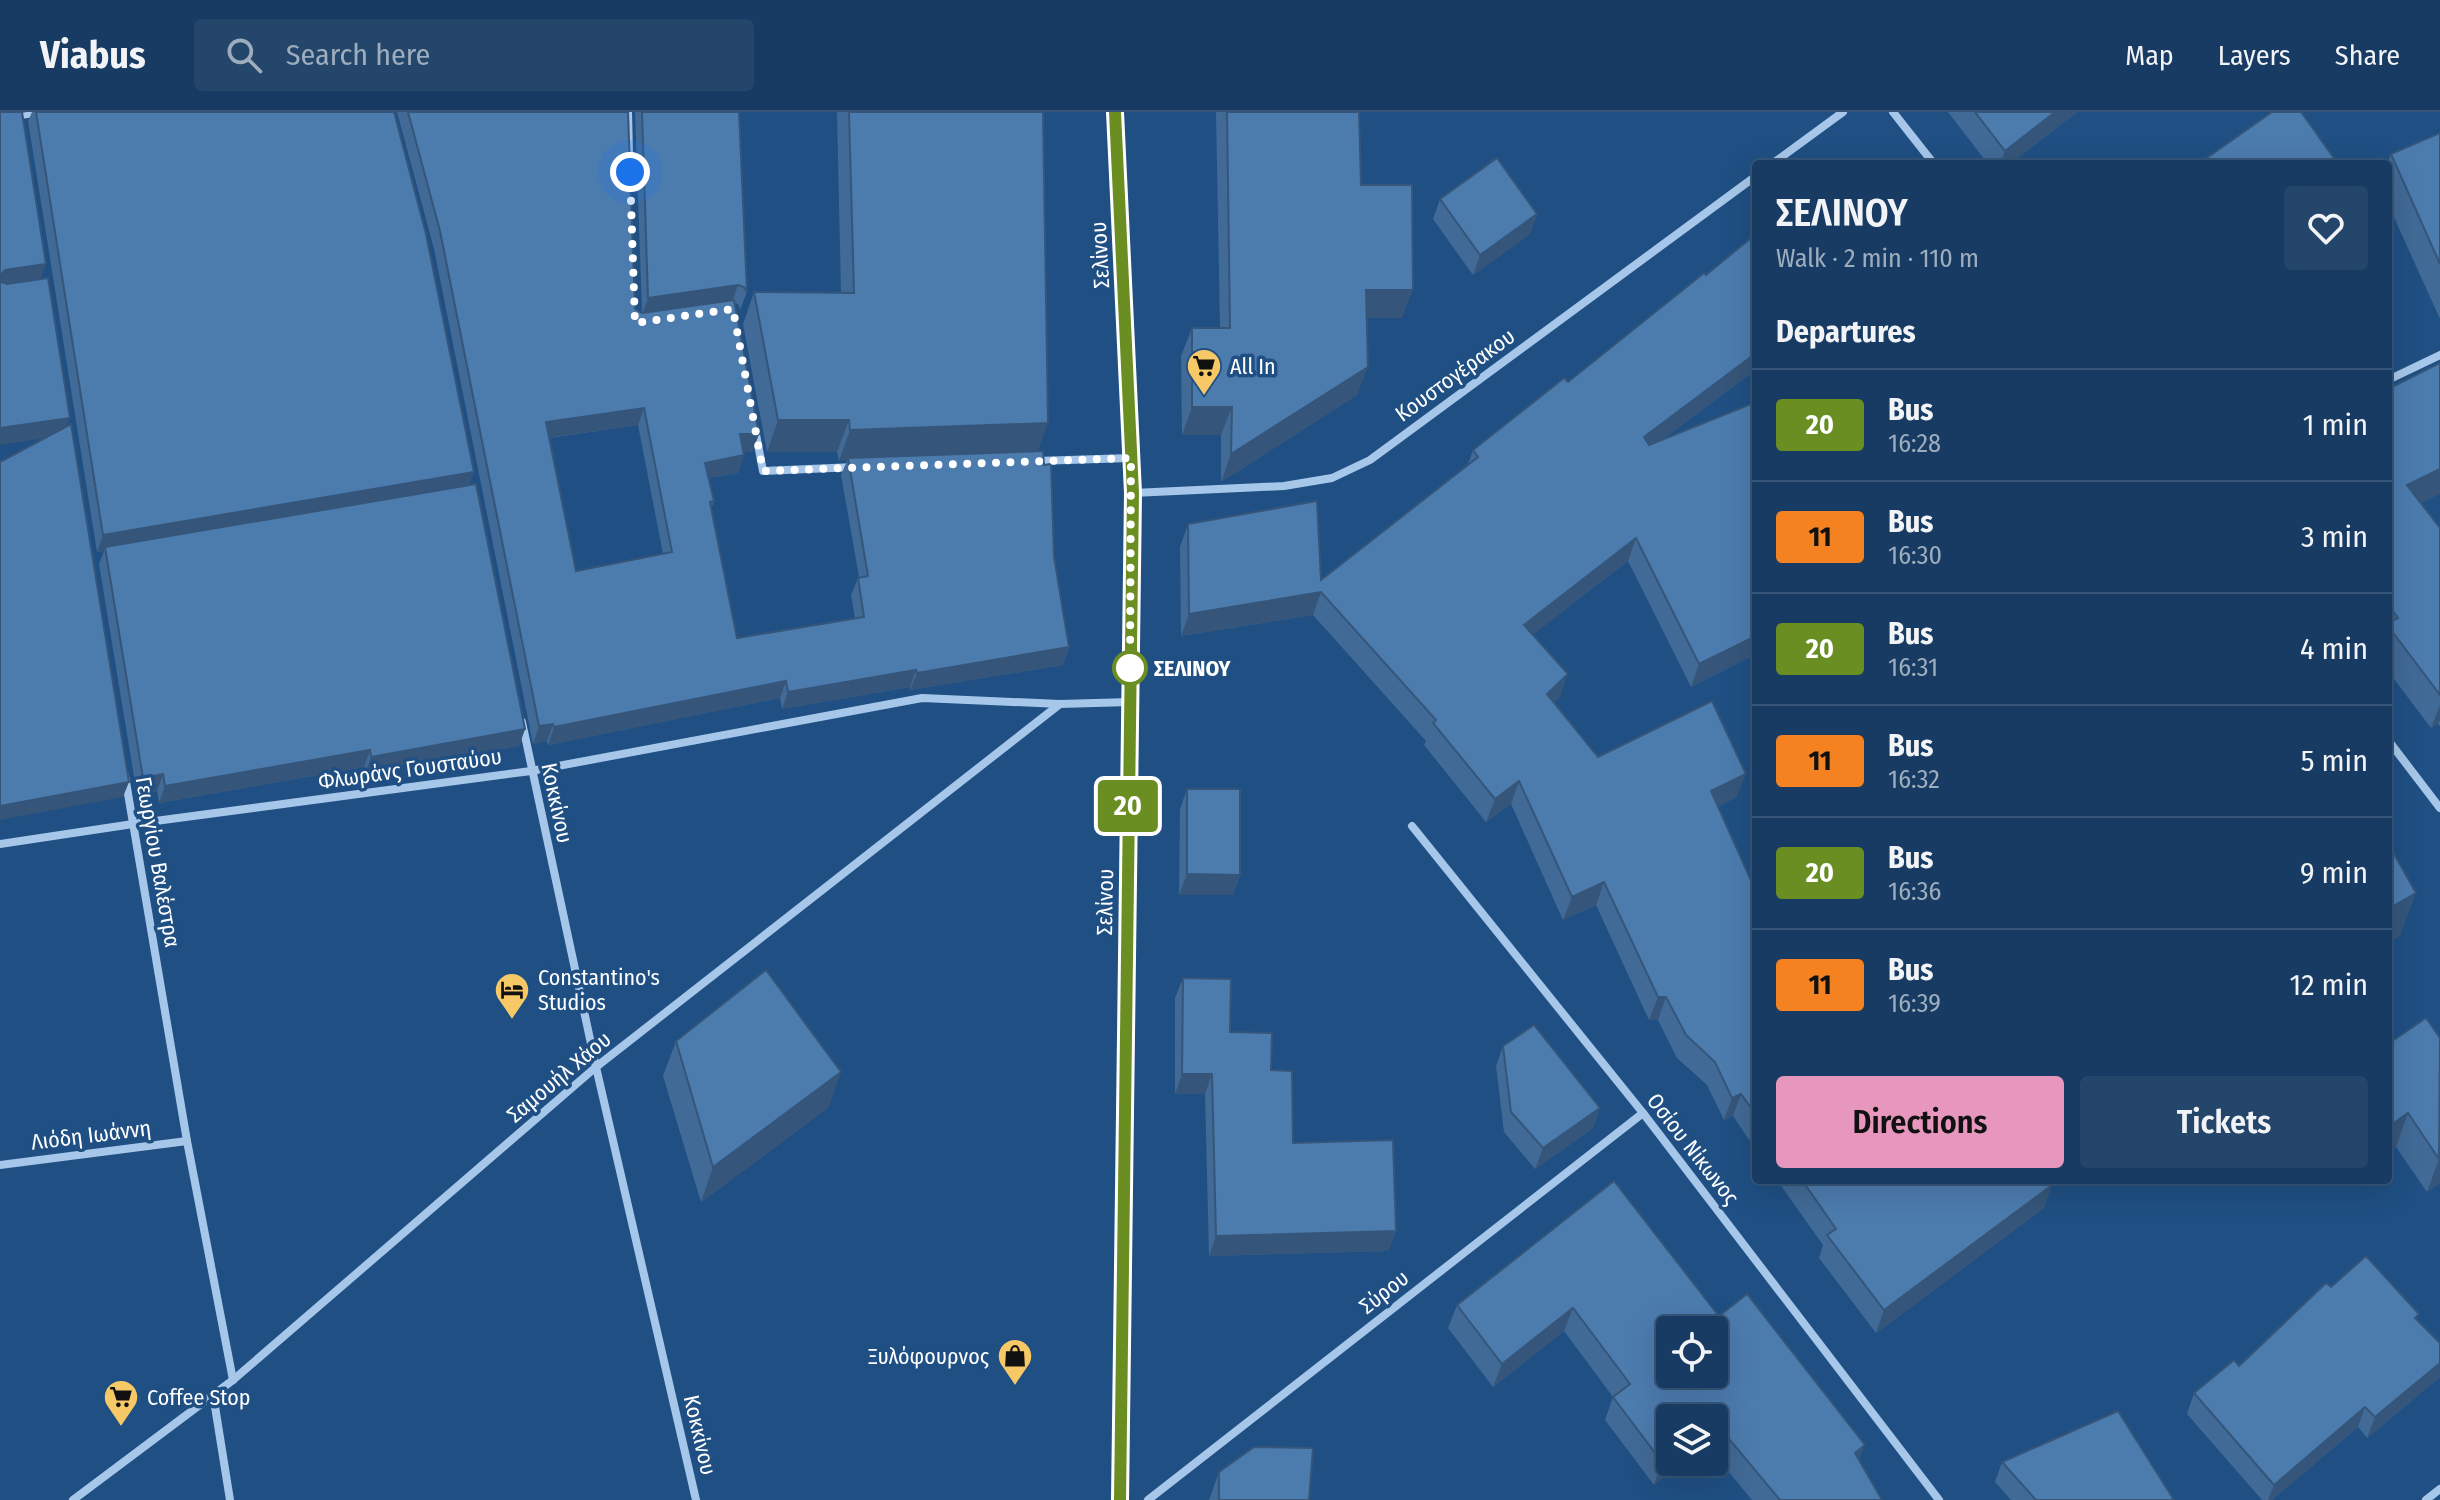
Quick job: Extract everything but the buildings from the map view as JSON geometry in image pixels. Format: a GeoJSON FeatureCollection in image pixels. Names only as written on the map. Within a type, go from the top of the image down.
{"type":"FeatureCollection","features":[{"type":"Feature","properties":{"kind":"street"},"geometry":{"type":"LineString","coordinates":[[628,112],[630,157]]}},
{"type":"Feature","properties":{"kind":"street","name":"Σελίνου"},"geometry":{"type":"LineString","coordinates":[[1115,112],[1133,493],[1120,1500]]}},
{"type":"Feature","properties":{"kind":"street"},"geometry":{"type":"LineString","coordinates":[[1777,160],[1843,112]]}},
{"type":"Feature","properties":{"kind":"street"},"geometry":{"type":"LineString","coordinates":[[1893,112],[1931,160]]}},
{"type":"Feature","properties":{"kind":"street"},"geometry":{"type":"LineString","coordinates":[[20,114],[23,131]]}},
{"type":"Feature","properties":{"kind":"street","name":"Κουστογέρακου"},"geometry":{"type":"LineString","coordinates":[[1133,493],[1284,486],[1332,478],[1370,460],[1752,179]]}},
{"type":"Feature","properties":{"kind":"street"},"geometry":{"type":"LineString","coordinates":[[2392,378],[2440,355]]}},
{"type":"Feature","properties":{"kind":"street"},"geometry":{"type":"LineString","coordinates":[[752,412],[763,471],[870,467]]}},
{"type":"Feature","properties":{"kind":"street"},"geometry":{"type":"LineString","coordinates":[[1024,461],[1131,458]]}},
{"type":"Feature","properties":{"kind":"street","name":"Φλωράνς Γουσταύου"},"geometry":{"type":"LineString","coordinates":[[0,844],[531,771],[922,698],[1060,704]]}},
{"type":"Feature","properties":{"kind":"street"},"geometry":{"type":"LineString","coordinates":[[1060,704],[1130,702]]}},
{"type":"Feature","properties":{"kind":"street","name":"Σαμουήλ Χάου"},"geometry":{"type":"LineString","coordinates":[[73,1500],[233,1380],[596,1067],[1060,704]]}},
{"type":"Feature","properties":{"kind":"street","name":"Κοκκίνου"},"geometry":{"type":"LineString","coordinates":[[519,709],[596,1067],[696,1500]]}},
{"type":"Feature","properties":{"kind":"street"},"geometry":{"type":"LineString","coordinates":[[2392,745],[2440,808]]}},
{"type":"Feature","properties":{"kind":"street","name":"Γεωργίου Βαλέστρα"},"geometry":{"type":"LineString","coordinates":[[123,761],[187,1141],[233,1380]]}},
{"type":"Feature","properties":{"kind":"street","name":"Οσίου Νίκωνος"},"geometry":{"type":"LineString","coordinates":[[1412,826],[1643,1113],[1939,1500]]}},
{"type":"Feature","properties":{"kind":"street","name":"Σύρου"},"geometry":{"type":"LineString","coordinates":[[1148,1500],[1643,1113]]}},
{"type":"Feature","properties":{"kind":"street","name":"Λιόδη Ιωάννη"},"geometry":{"type":"LineString","coordinates":[[0,1165],[187,1141]]}},
{"type":"Feature","properties":{"kind":"street"},"geometry":{"type":"LineString","coordinates":[[213,1394],[230,1500]]}},
{"type":"Feature","properties":{"kind":"street"},"geometry":{"type":"LineString","coordinates":[[2426,1500],[2440,1489]]}},
{"type":"Feature","properties":{"kind":"lane"},"geometry":{"type":"LineString","coordinates":[[20,114],[46,112]]}},
{"type":"Feature","properties":{"kind":"bus line","name":"20"},"geometry":{"type":"LineString","coordinates":[[1115,112],[1133,493],[1120,1500]]}},
{"type":"Feature","properties":{"kind":"place","name":"All In"},"geometry":{"type":"Point","coordinates":[1204,397]}},
{"type":"Feature","properties":{"kind":"place","name":"ΣΕΛΙΝΟΥ"},"geometry":{"type":"Point","coordinates":[1130,668]}},
{"type":"Feature","properties":{"kind":"place","name":"Constantino's Studios"},"geometry":{"type":"Point","coordinates":[512,1021]}},
{"type":"Feature","properties":{"kind":"place","name":"Ξυλόφουρνος"},"geometry":{"type":"Point","coordinates":[1015,1387]}},
{"type":"Feature","properties":{"kind":"place","name":"Coffee Stop"},"geometry":{"type":"Point","coordinates":[121,1428]}},
{"type":"Feature","properties":{"kind":"route"},"geometry":{"type":"LineString","coordinates":[[630,172],[635,323],[733,309],[763,471],[1131,458],[1130,672],[1130,668]]}}]}
